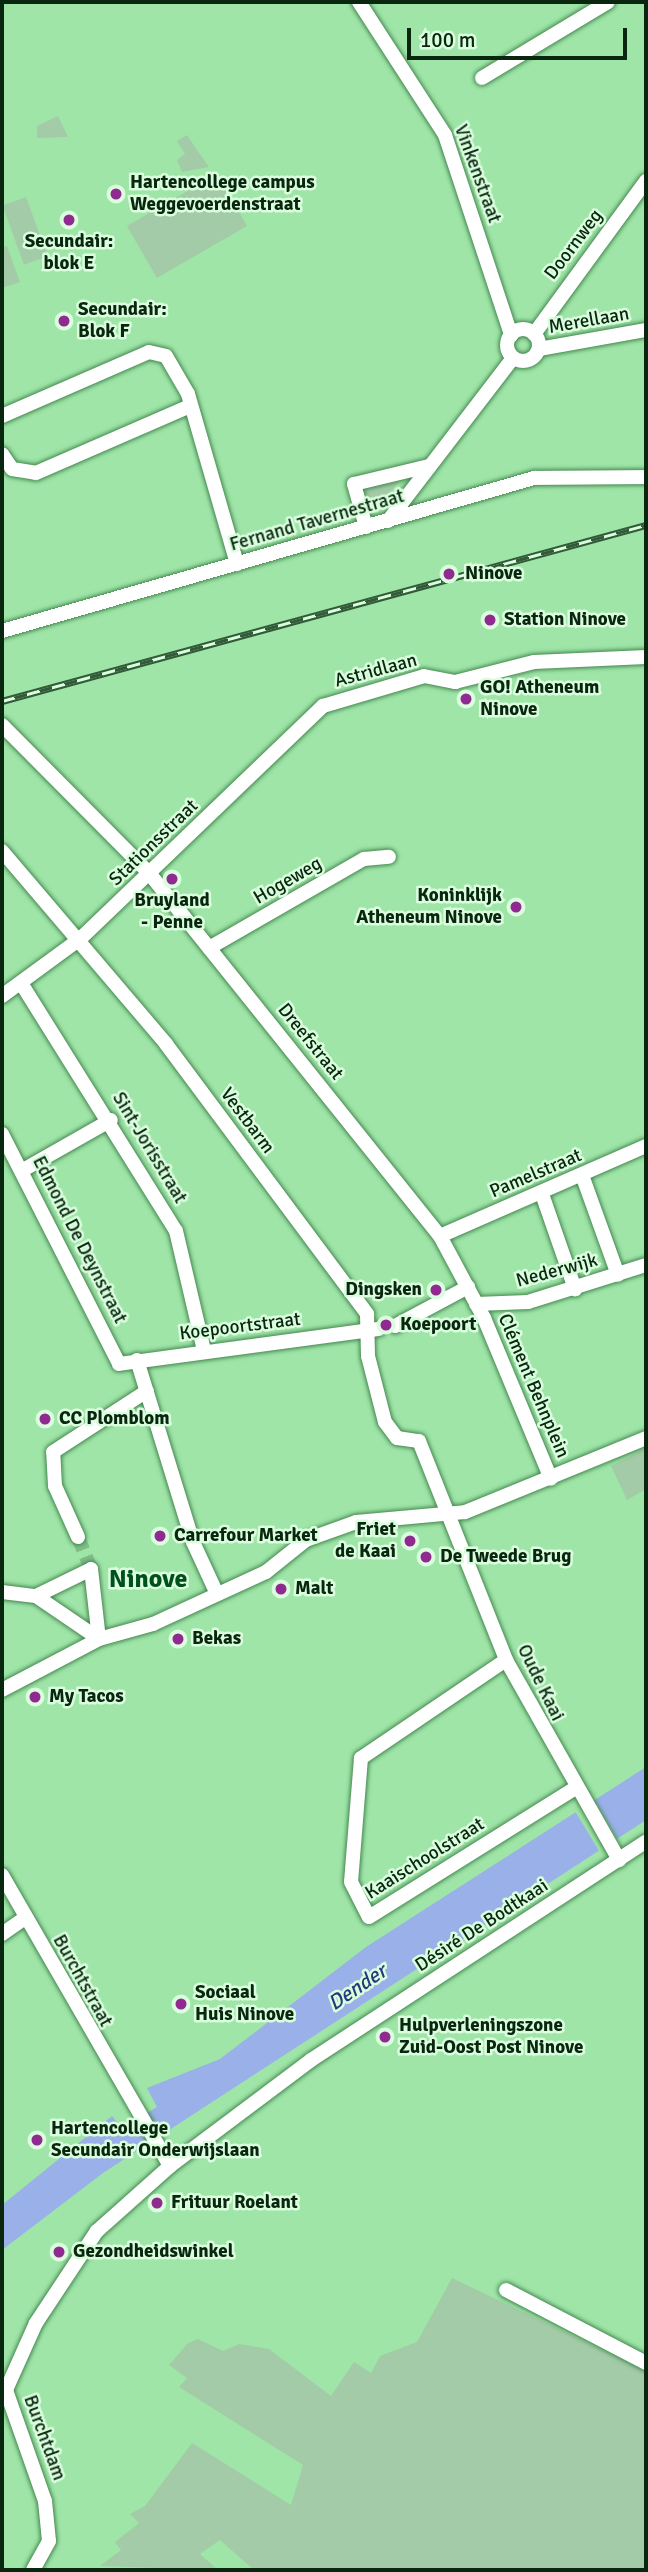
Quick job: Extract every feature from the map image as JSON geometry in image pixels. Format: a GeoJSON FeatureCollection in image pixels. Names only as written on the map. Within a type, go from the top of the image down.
{"type":"FeatureCollection","features":[{"type":"Feature","properties":{"kind":"street","name":"Vinkenstraat"},"geometry":{"type":"LineString","coordinates":[[359,2],[445,135],[511,335]]}},
{"type":"Feature","properties":{"kind":"street"},"geometry":{"type":"LineString","coordinates":[[482,78],[608,2]]}},
{"type":"Feature","properties":{"kind":"street","name":"Doornweg"},"geometry":{"type":"LineString","coordinates":[[534,334],[646,181]]}},
{"type":"Feature","properties":{"kind":"street","name":"Merellaan"},"geometry":{"type":"LineString","coordinates":[[539,349],[646,330]]}},
{"type":"Feature","properties":{"kind":"street"},"geometry":{"type":"LineString","coordinates":[[388,521],[513,358],[511,335],[534,334],[539,349],[528,361],[513,358]]}},
{"type":"Feature","properties":{"kind":"street"},"geometry":{"type":"LineString","coordinates":[[2,416],[156,352],[173,362],[237,564]]}},
{"type":"Feature","properties":{"kind":"street"},"geometry":{"type":"LineString","coordinates":[[2,454],[12,469],[36,473],[188,407]]}},
{"type":"Feature","properties":{"kind":"street"},"geometry":{"type":"LineString","coordinates":[[366,527],[354,484],[429,466]]}},
{"type":"Feature","properties":{"kind":"street","name":"Fernand Tavernestraat"},"geometry":{"type":"LineString","coordinates":[[2,631],[534,478],[646,477]]}},
{"type":"Feature","properties":{"kind":"street","name":"Astridlaan"},"geometry":{"type":"LineString","coordinates":[[323,706],[424,676],[455,682],[534,662],[646,657]]}},
{"type":"Feature","properties":{"kind":"street","name":"Stationsstraat"},"geometry":{"type":"LineString","coordinates":[[2,996],[80,939],[323,706]]}},
{"type":"Feature","properties":{"kind":"street","name":"Dreefstraat"},"geometry":{"type":"LineString","coordinates":[[2,725],[149,873],[440,1236]]}},
{"type":"Feature","properties":{"kind":"street","name":"Vestbarm"},"geometry":{"type":"LineString","coordinates":[[2,851],[80,939],[367,1314],[372,1331],[385,1422],[397,1438],[419,1441],[449,1512]]}},
{"type":"Feature","properties":{"kind":"street","name":"Hogeweg"},"geometry":{"type":"LineString","coordinates":[[209,948],[364,859],[389,857]]}},
{"type":"Feature","properties":{"kind":"street","name":"Sint-Jorisstraat"},"geometry":{"type":"LineString","coordinates":[[21,983],[111,1120],[176,1231],[204,1350]]}},
{"type":"Feature","properties":{"kind":"street"},"geometry":{"type":"LineString","coordinates":[[23,1170],[111,1120]]}},
{"type":"Feature","properties":{"kind":"street","name":"Edmond De Deynstraat"},"geometry":{"type":"LineString","coordinates":[[2,1134],[23,1170],[119,1364]]}},
{"type":"Feature","properties":{"kind":"street","name":"Pamelstraat"},"geometry":{"type":"LineString","coordinates":[[440,1236],[542,1194],[646,1146]]}},
{"type":"Feature","properties":{"kind":"street"},"geometry":{"type":"LineString","coordinates":[[582,1175],[618,1275]]}},
{"type":"Feature","properties":{"kind":"street"},"geometry":{"type":"LineString","coordinates":[[542,1194],[575,1289]]}},
{"type":"Feature","properties":{"kind":"street","name":"Clément Behnplein"},"geometry":{"type":"LineString","coordinates":[[2,1690],[61,1664],[99,1639],[153,1624],[217,1594],[338,1528],[465,1512],[551,1479],[476,1304],[440,1236]]}},
{"type":"Feature","properties":{"kind":"street","name":"Nederwijk"},"geometry":{"type":"LineString","coordinates":[[476,1304],[528,1302],[646,1265]]}},
{"type":"Feature","properties":{"kind":"street"},"geometry":{"type":"LineString","coordinates":[[395,1326],[468,1287]]}},
{"type":"Feature","properties":{"kind":"street","name":"Koepoortstraat"},"geometry":{"type":"LineString","coordinates":[[119,1364],[204,1350],[372,1331]]}},
{"type":"Feature","properties":{"kind":"street"},"geometry":{"type":"LineString","coordinates":[[137,1360],[193,1542],[217,1594]]}},
{"type":"Feature","properties":{"kind":"street"},"geometry":{"type":"LineString","coordinates":[[78,1537],[55,1486],[53,1452],[147,1391]]}},
{"type":"Feature","properties":{"kind":"street"},"geometry":{"type":"LineString","coordinates":[[551,1479],[646,1438]]}},
{"type":"Feature","properties":{"kind":"street","name":"Oude Kaai"},"geometry":{"type":"LineString","coordinates":[[449,1512],[506,1660],[574,1789],[617,1856]]}},
{"type":"Feature","properties":{"kind":"street"},"geometry":{"type":"LineString","coordinates":[[36,1596],[91,1569],[99,1639]]}},
{"type":"Feature","properties":{"kind":"street"},"geometry":{"type":"LineString","coordinates":[[2,1592],[36,1596],[99,1639]]}},
{"type":"Feature","properties":{"kind":"street","name":"Kaaischoolstraat"},"geometry":{"type":"LineString","coordinates":[[506,1660],[362,1758],[351,1882],[369,1917],[574,1789]]}},
{"type":"Feature","properties":{"kind":"street","name":"Désiré De Bodtkaai"},"geometry":{"type":"LineString","coordinates":[[59,2287],[97,2231],[170,2166],[311,2060],[617,1856],[646,1842]]}},
{"type":"Feature","properties":{"kind":"street","name":"Burchtstraat"},"geometry":{"type":"LineString","coordinates":[[2,1875],[129,2105],[170,2166]]}},
{"type":"Feature","properties":{"kind":"street"},"geometry":{"type":"LineString","coordinates":[[2,1934],[25,1918]]}},
{"type":"Feature","properties":{"kind":"street","name":"Burchtdam"},"geometry":{"type":"LineString","coordinates":[[33,2570],[49,2541],[45,2501],[4,2390],[59,2287]]}},
{"type":"Feature","properties":{"kind":"street"},"geometry":{"type":"LineString","coordinates":[[506,2290],[646,2363]]}},
{"type":"Feature","properties":{"kind":"green space"},"geometry":{"type":"Polygon","coordinates":[[[58,116],[68,137],[37,138],[37,126],[58,116]]]}},
{"type":"Feature","properties":{"kind":"green space"},"geometry":{"type":"Polygon","coordinates":[[[187,135],[209,167],[182,172],[177,160],[185,154],[177,141],[187,135]]]}},
{"type":"Feature","properties":{"kind":"green space"},"geometry":{"type":"Polygon","coordinates":[[[217,174],[247,226],[157,278],[127,226],[217,174]]]}},
{"type":"Feature","properties":{"kind":"green space"},"geometry":{"type":"Polygon","coordinates":[[[26,197],[48,256],[24,265],[3,206],[26,197]]]}},
{"type":"Feature","properties":{"kind":"green space"},"geometry":{"type":"Polygon","coordinates":[[[7,246],[20,282],[2,288],[2,247],[7,246]]]}},
{"type":"Feature","properties":{"kind":"green space"},"geometry":{"type":"Polygon","coordinates":[[[401,479],[374,512],[369,513],[362,489],[401,479]]]}},
{"type":"Feature","properties":{"kind":"green space"},"geometry":{"type":"Polygon","coordinates":[[[646,1448],[646,1489],[627,1500],[611,1466],[646,1448]]]}},
{"type":"Feature","properties":{"kind":"green space"},"geometry":{"type":"Polygon","coordinates":[[[452,2278],[646,2371],[646,2570],[254,2570],[220,2540],[200,2554],[218,2570],[100,2566],[121,2550],[115,2542],[139,2523],[130,2514],[145,2506],[192,2443],[291,2505],[303,2465],[179,2387],[187,2378],[169,2365],[188,2343],[198,2339],[223,2351],[239,2344],[269,2349],[331,2396],[354,2362],[371,2373],[380,2356],[417,2342],[452,2278]]]}},
{"type":"Feature","properties":{"kind":"water","name":"Dender"},"geometry":{"type":"Polygon","coordinates":[[[646,1767],[646,1820],[103,2173],[2,2250],[2,2205],[112,2116],[122,2128],[157,2107],[147,2088],[220,2059],[366,1947],[646,1767]]]}},
{"type":"Feature","properties":{"kind":"pier"},"geometry":{"type":"Polygon","coordinates":[[[591,1795],[619,1842],[600,1853],[572,1806],[591,1795]]]}},
{"type":"Feature","properties":{"kind":"tunnel"},"geometry":{"type":"LineString","coordinates":[[78,1537],[91,1569]]}},
{"type":"Feature","properties":{"kind":"railway"},"geometry":{"type":"LineString","coordinates":[[2,701],[646,525]]}},
{"type":"Feature","properties":{"kind":"place","name":"Hartencollege campus Weggevoerdenstraat"},"geometry":{"type":"Point","coordinates":[116,194]}},
{"type":"Feature","properties":{"kind":"place","name":"Secundair: blok E"},"geometry":{"type":"Point","coordinates":[69,220]}},
{"type":"Feature","properties":{"kind":"place","name":"Secundair: Blok F"},"geometry":{"type":"Point","coordinates":[64,321]}},
{"type":"Feature","properties":{"kind":"place","name":"Ninove"},"geometry":{"type":"Point","coordinates":[449,574]}},
{"type":"Feature","properties":{"kind":"place","name":"Station Ninove"},"geometry":{"type":"Point","coordinates":[490,620]}},
{"type":"Feature","properties":{"kind":"place","name":"GO! Atheneum Ninove"},"geometry":{"type":"Point","coordinates":[466,699]}},
{"type":"Feature","properties":{"kind":"place","name":"Bruyland - Penne"},"geometry":{"type":"Point","coordinates":[172,879]}},
{"type":"Feature","properties":{"kind":"place","name":"Koninklijk Atheneum Ninove"},"geometry":{"type":"Point","coordinates":[516,907]}},
{"type":"Feature","properties":{"kind":"place","name":"Dingsken"},"geometry":{"type":"Point","coordinates":[436,1290]}},
{"type":"Feature","properties":{"kind":"place","name":"Koepoort"},"geometry":{"type":"Point","coordinates":[386,1325]}},
{"type":"Feature","properties":{"kind":"place","name":"CC Plomblom"},"geometry":{"type":"Point","coordinates":[45,1419]}},
{"type":"Feature","properties":{"kind":"place","name":"Carrefour Market"},"geometry":{"type":"Point","coordinates":[160,1536]}},
{"type":"Feature","properties":{"kind":"place","name":"Friet de Kaai"},"geometry":{"type":"Point","coordinates":[410,1541]}},
{"type":"Feature","properties":{"kind":"place","name":"De Tweede Brug"},"geometry":{"type":"Point","coordinates":[426,1557]}},
{"type":"Feature","properties":{"kind":"place","name":"Malt"},"geometry":{"type":"Point","coordinates":[281,1589]}},
{"type":"Feature","properties":{"kind":"place","name":"Bekas"},"geometry":{"type":"Point","coordinates":[178,1639]}},
{"type":"Feature","properties":{"kind":"place","name":"My Tacos"},"geometry":{"type":"Point","coordinates":[35,1697]}},
{"type":"Feature","properties":{"kind":"place","name":"Sociaal Huis Ninove"},"geometry":{"type":"Point","coordinates":[181,2004]}},
{"type":"Feature","properties":{"kind":"place","name":"Hulpverleningszone Zuid-Oost Post Ninove"},"geometry":{"type":"Point","coordinates":[385,2037]}},
{"type":"Feature","properties":{"kind":"place","name":"Hartencollege Secundair Onderwijslaan"},"geometry":{"type":"Point","coordinates":[37,2140]}},
{"type":"Feature","properties":{"kind":"place","name":"Frituur Roelant"},"geometry":{"type":"Point","coordinates":[157,2203]}},
{"type":"Feature","properties":{"kind":"place","name":"Gezondheidswinkel"},"geometry":{"type":"Point","coordinates":[59,2252]}},
{"type":"Feature","properties":{"kind":"district","name":"Ninove"},"geometry":{"type":"Point","coordinates":[148,1580]}}]}
